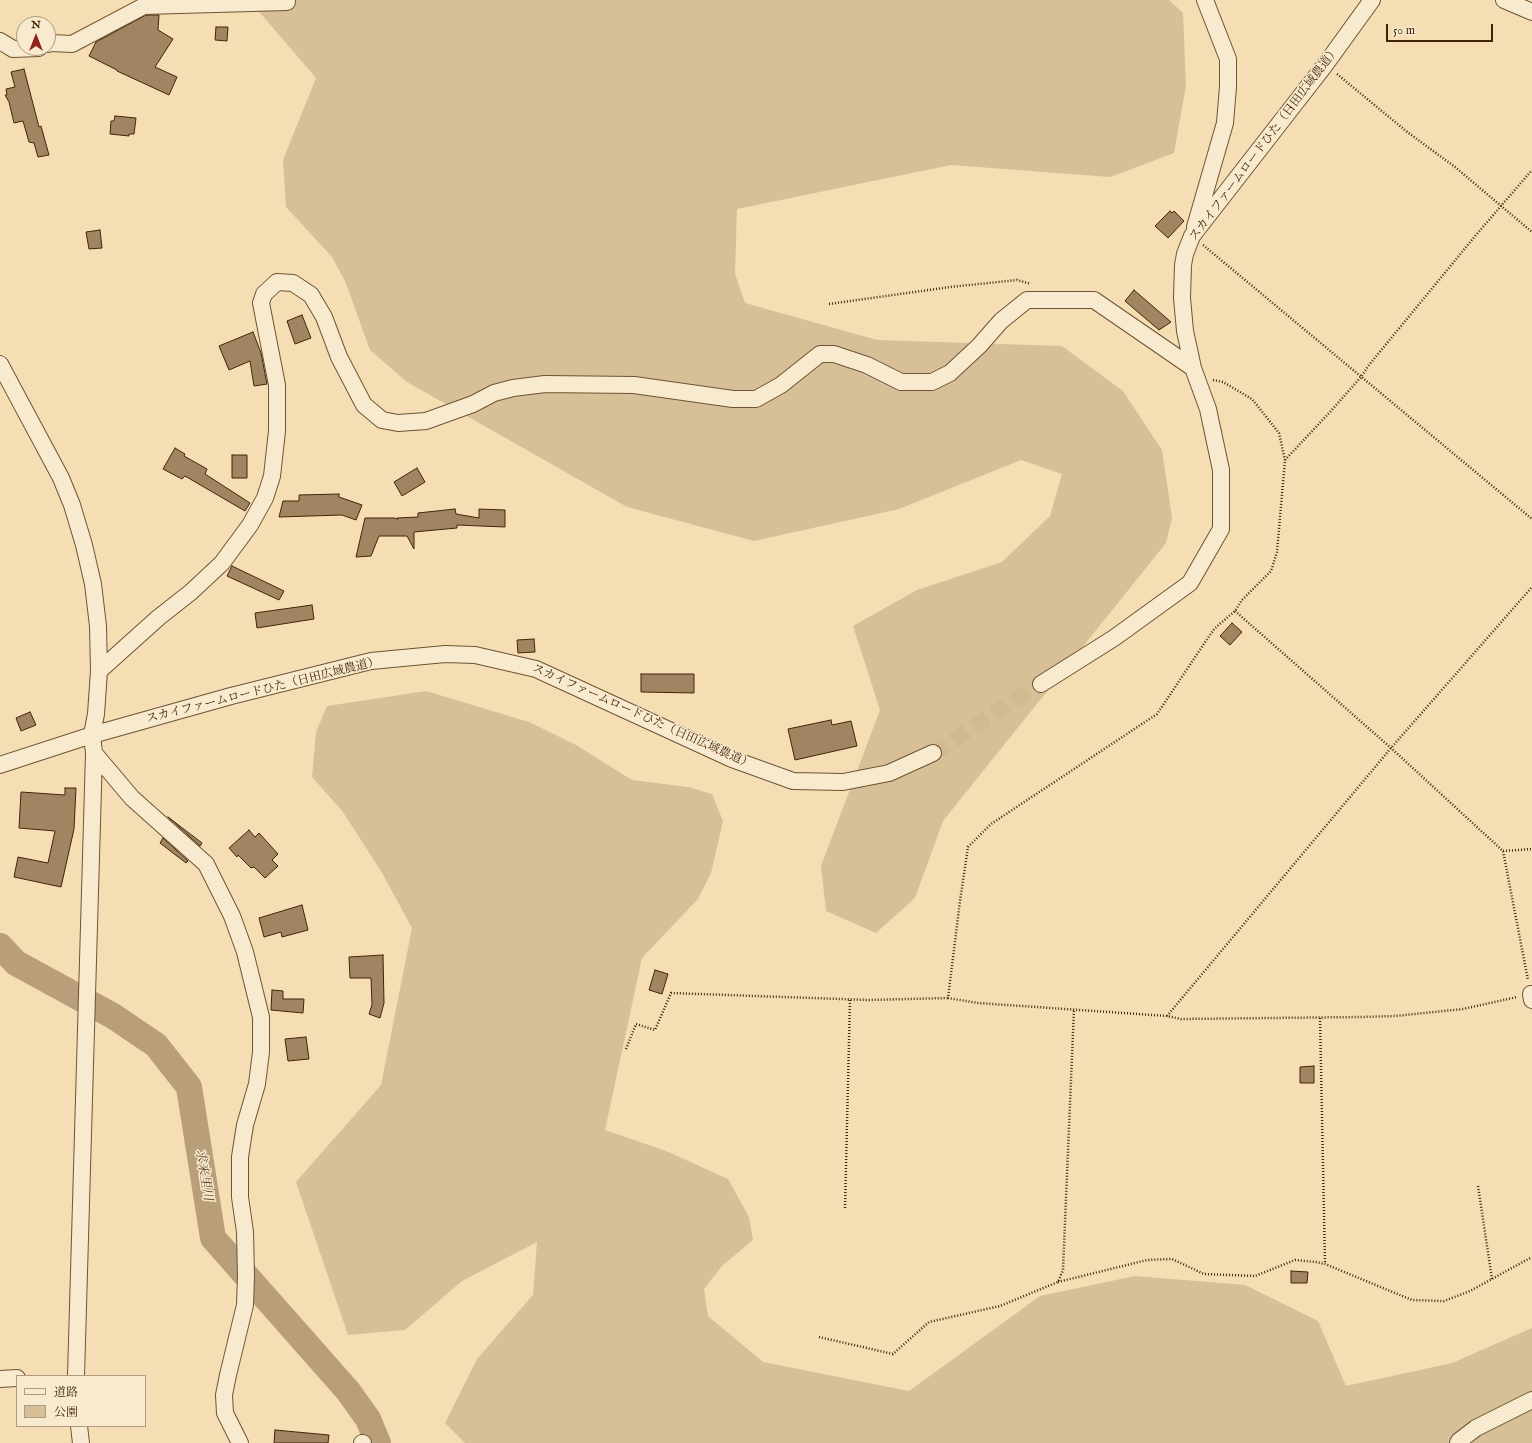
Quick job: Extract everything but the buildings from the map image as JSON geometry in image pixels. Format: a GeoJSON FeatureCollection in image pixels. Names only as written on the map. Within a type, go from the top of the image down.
{"type":"FeatureCollection","features":[{"type":"Feature","properties":{"kind":"street"},"geometry":{"type":"LineString","coordinates":[[1192,236],[1225,123],[1228,87],[1228,59],[1205,0]]}},
{"type":"Feature","properties":{"kind":"street","name":"スカイファームロードひた（日田広域農道）"},"geometry":{"type":"LineString","coordinates":[[1041,684],[1114,638],[1190,583],[1221,529],[1221,470],[1208,410],[1195,373],[1185,331],[1182,298],[1183,265],[1192,236],[1325,65],[1372,0]]}},
{"type":"Feature","properties":{"kind":"street"},"geometry":{"type":"LineString","coordinates":[[1504,0],[1532,12]]}},
{"type":"Feature","properties":{"kind":"street"},"geometry":{"type":"LineString","coordinates":[[56,43],[72,44],[144,6],[287,2]]}},
{"type":"Feature","properties":{"kind":"street"},"geometry":{"type":"LineString","coordinates":[[0,41],[13,49],[16,49]]}},
{"type":"Feature","properties":{"kind":"street"},"geometry":{"type":"LineString","coordinates":[[99,671],[158,618],[191,592],[222,563],[250,524],[265,498],[272,476],[277,431],[277,385],[261,303],[264,294],[277,282],[293,283],[310,295],[324,317],[339,357],[364,405],[382,420],[398,423],[426,421],[473,404],[494,393],[513,388],[545,384],[634,385],[733,398],[756,398],[782,385],[820,354],[834,354],[867,365],[901,382],[932,382],[950,373],[979,346],[1001,321],[1027,300],[1094,300],[1195,373]]}},
{"type":"Feature","properties":{"kind":"street"},"geometry":{"type":"LineString","coordinates":[[0,364],[61,478],[72,505],[84,546],[92,584],[98,626],[99,671],[96,714],[92,735],[94,753],[76,1375]]}},
{"type":"Feature","properties":{"kind":"street","name":"スカイファームロードひた（日田広域農道）"},"geometry":{"type":"LineString","coordinates":[[0,765],[92,735],[231,696],[371,660],[445,654],[475,655],[536,669],[732,759],[793,781],[851,781],[890,773],[933,753]]}},
{"type":"Feature","properties":{"kind":"street"},"geometry":{"type":"LineString","coordinates":[[94,753],[132,798],[206,864],[232,916],[245,952],[261,1017],[261,1052],[257,1084],[245,1125],[240,1157],[240,1197],[245,1232],[245,1305],[224,1395],[225,1413],[240,1443]]}},
{"type":"Feature","properties":{"kind":"street"},"geometry":{"type":"LineString","coordinates":[[0,1379],[16,1378]]}},
{"type":"Feature","properties":{"kind":"street"},"geometry":{"type":"LineString","coordinates":[[1458,1443],[1476,1428],[1532,1400]]}},
{"type":"Feature","properties":{"kind":"street"},"geometry":{"type":"LineString","coordinates":[[79,1427],[81,1443]]}},
{"type":"Feature","properties":{"kind":"path"},"geometry":{"type":"LineString","coordinates":[[1325,65],[1406,131],[1455,168],[1532,232]]}},
{"type":"Feature","properties":{"kind":"path"},"geometry":{"type":"LineString","coordinates":[[1285,460],[1361,377],[1369,365],[1476,235],[1532,170]]}},
{"type":"Feature","properties":{"kind":"path"},"geometry":{"type":"LineString","coordinates":[[1192,236],[1532,519]]}},
{"type":"Feature","properties":{"kind":"path"},"geometry":{"type":"LineString","coordinates":[[829,304],[950,287],[1017,280],[1032,284]]}},
{"type":"Feature","properties":{"kind":"path"},"geometry":{"type":"LineString","coordinates":[[948,998],[968,847],[991,824],[1157,714],[1214,629],[1235,611],[1242,600],[1271,571],[1277,552],[1285,460],[1279,433],[1252,399],[1223,382],[1195,373]]}},
{"type":"Feature","properties":{"kind":"path"},"geometry":{"type":"LineString","coordinates":[[1167,1016],[1391,748],[1532,586]]}},
{"type":"Feature","properties":{"kind":"path"},"geometry":{"type":"LineString","coordinates":[[626,1049],[636,1024],[656,1030],[671,992],[869,1000],[948,998],[978,1002],[1167,1016],[1181,1019],[1395,1016],[1463,1009],[1532,997],[1503,851],[1391,748],[1235,611]]}},
{"type":"Feature","properties":{"kind":"path"},"geometry":{"type":"LineString","coordinates":[[1503,851],[1532,849]]}},
{"type":"Feature","properties":{"kind":"path"},"geometry":{"type":"LineString","coordinates":[[845,1208],[850,999]]}},
{"type":"Feature","properties":{"kind":"path"},"geometry":{"type":"LineString","coordinates":[[1058,1282],[1063,1270],[1074,1009]]}},
{"type":"Feature","properties":{"kind":"path"},"geometry":{"type":"LineString","coordinates":[[1320,1018],[1325,1264]]}},
{"type":"Feature","properties":{"kind":"path"},"geometry":{"type":"LineString","coordinates":[[1478,1186],[1492,1279]]}},
{"type":"Feature","properties":{"kind":"path"},"geometry":{"type":"LineString","coordinates":[[819,1337],[893,1354],[929,1322],[1000,1306],[1058,1282],[1147,1260],[1172,1259],[1204,1274],[1255,1276],[1295,1260],[1316,1262],[1325,1264],[1412,1300],[1444,1302],[1470,1291],[1532,1257]]}},
{"type":"Feature","properties":{"kind":"green space"},"geometry":{"type":"Polygon","coordinates":[[[249,0],[1169,0],[1183,13],[1186,85],[1174,153],[1110,177],[951,165],[737,209],[735,274],[745,303],[877,340],[1062,346],[1123,391],[1162,450],[1172,518],[1166,543],[943,821],[915,898],[876,933],[826,911],[821,866],[880,710],[853,626],[917,590],[1002,562],[1050,516],[1062,474],[1021,460],[899,509],[754,541],[627,507],[407,382],[370,350],[345,281],[332,257],[286,207],[283,160],[316,78],[249,0]]]}},
{"type":"Feature","properties":{"kind":"green space"},"geometry":{"type":"Polygon","coordinates":[[[426,691],[529,722],[576,745],[632,780],[688,787],[712,794],[723,821],[711,873],[698,899],[642,958],[605,1130],[666,1151],[728,1179],[749,1217],[753,1240],[722,1266],[704,1289],[708,1316],[763,1362],[909,1391],[1040,1296],[1135,1276],[1245,1285],[1318,1321],[1346,1386],[1452,1363],[1532,1328],[1532,1443],[465,1443],[445,1423],[477,1359],[533,1295],[537,1242],[462,1281],[405,1330],[348,1335],[296,1182],[381,1085],[412,928],[381,871],[343,812],[312,777],[316,732],[327,706],[426,691]]]}},
{"type":"Feature","properties":{"kind":"waterway","name":"求来里川"},"geometry":{"type":"LineString","coordinates":[[0,946],[16,963],[113,1016],[156,1045],[189,1087],[213,1238],[348,1391],[368,1419],[378,1443]]}},
{"type":"Feature","properties":{"kind":"tunnel"},"geometry":{"type":"LineString","coordinates":[[933,753],[1041,684]]}}]}
